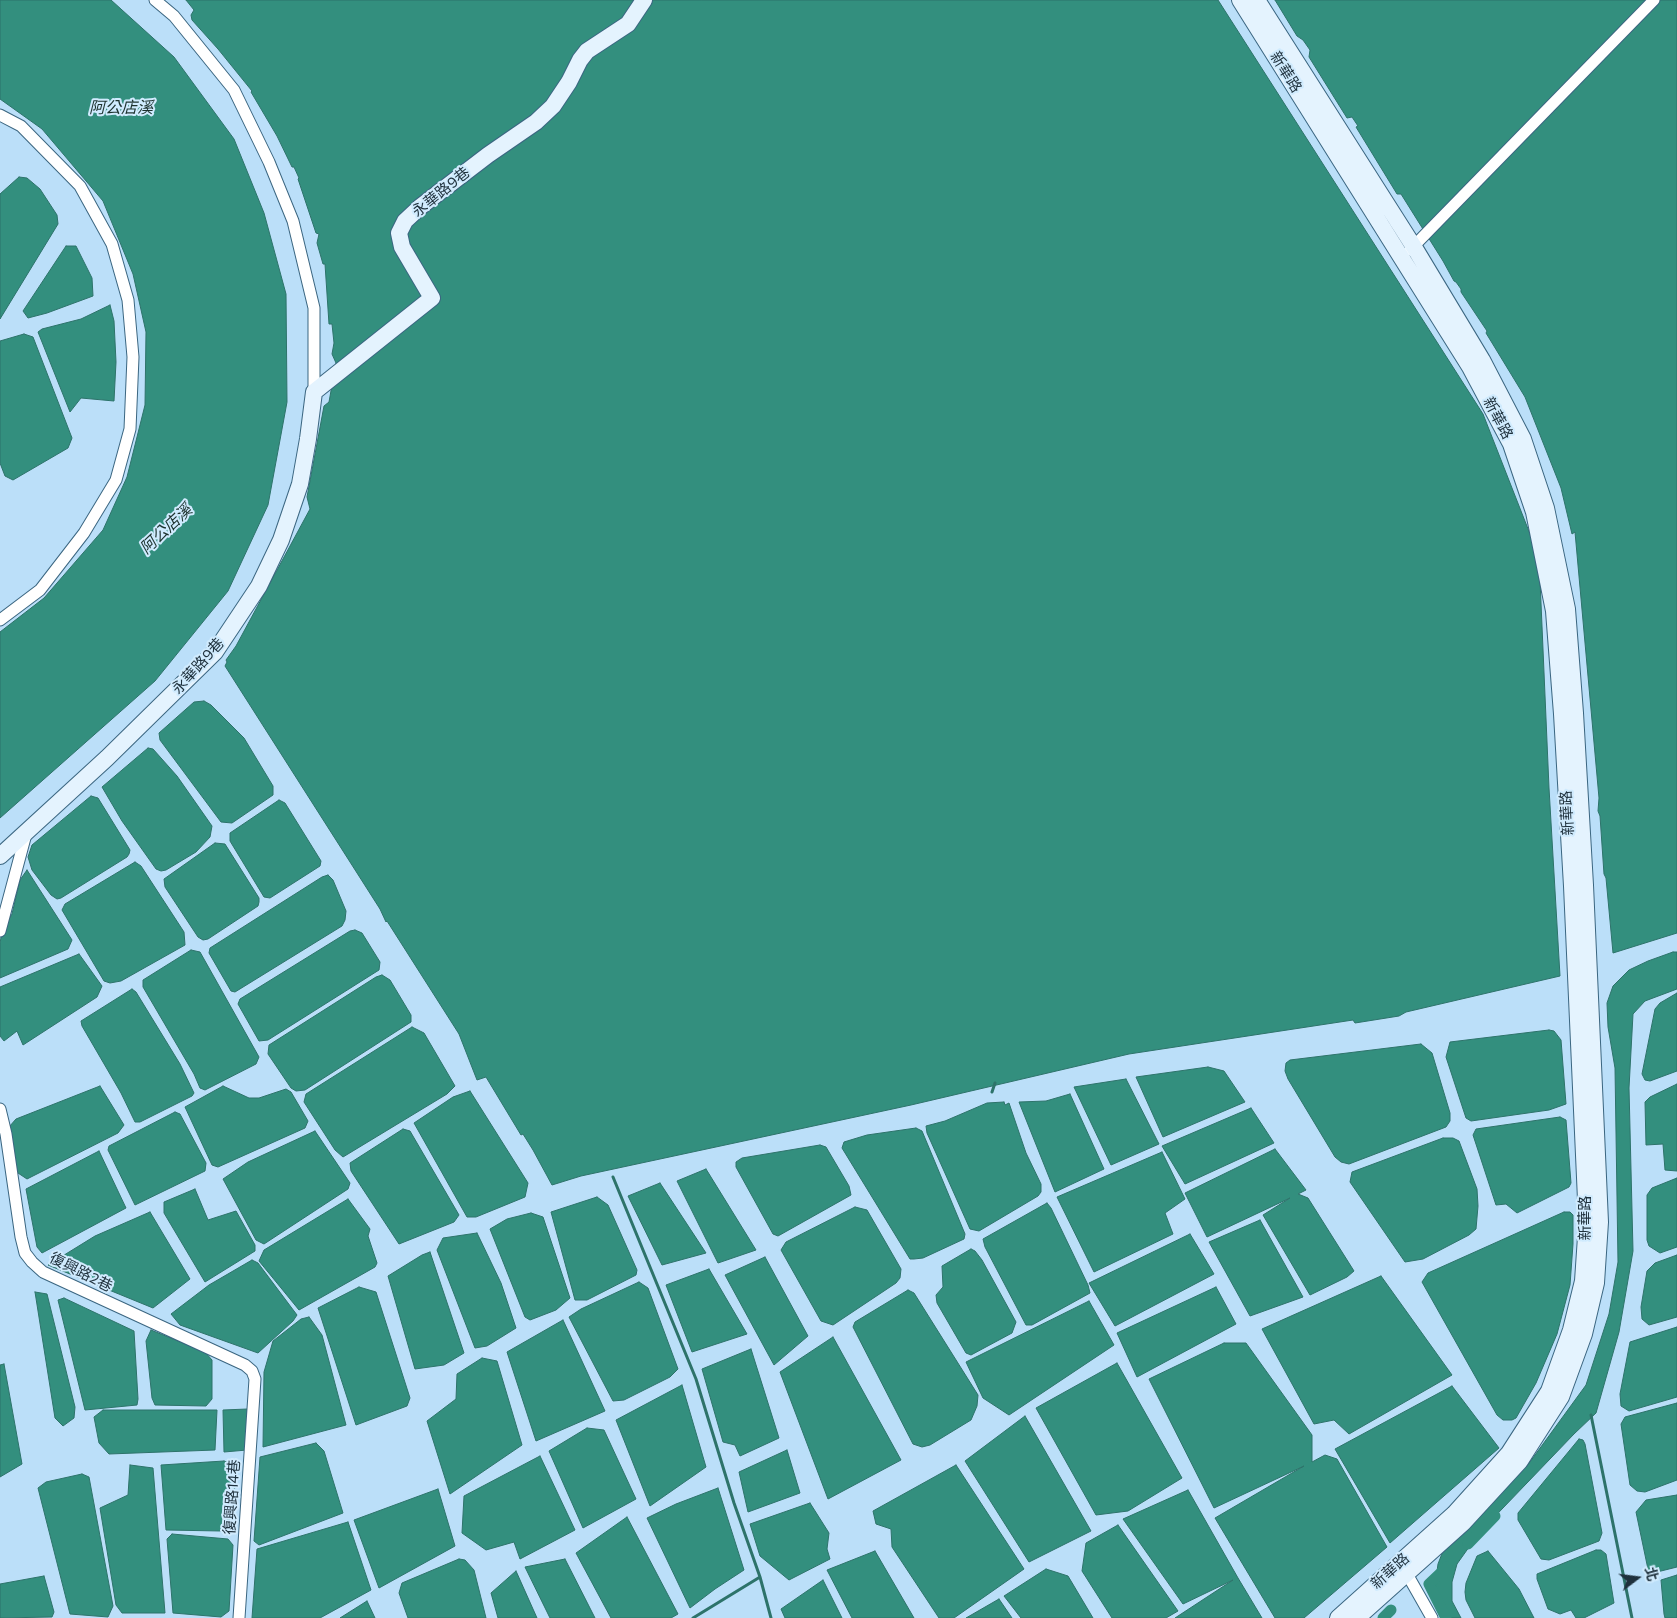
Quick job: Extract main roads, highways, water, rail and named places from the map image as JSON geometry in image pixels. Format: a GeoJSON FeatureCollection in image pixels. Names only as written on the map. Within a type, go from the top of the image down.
{"type":"FeatureCollection","features":[{"type":"Feature","properties":{"kind":"water","name":"阿公店溪"},"geometry":{"type":"Polygon","coordinates":[[[0,0],[111,0],[174,57],[234,139],[264,213],[286,294],[287,402],[268,505],[228,591],[155,681],[0,818],[0,632],[44,598],[103,530],[127,477],[145,405],[146,332],[133,274],[103,201],[42,129],[0,99],[0,0]]]}},
{"type":"Feature","properties":{"kind":"water"},"geometry":{"type":"Polygon","coordinates":[[[186,0],[1218,0],[1483,414],[1539,557],[1549,788],[1560,976],[1406,1012],[1399,1016],[1355,1023],[1353,1020],[1129,1054],[911,1105],[581,1176],[552,1185],[533,1150],[523,1134],[521,1135],[486,1077],[477,1080],[459,1034],[386,922],[380,909],[225,666],[226,660],[236,646],[310,509],[307,497],[324,406],[329,402],[336,363],[332,354],[334,343],[332,324],[329,324],[325,264],[323,264],[317,243],[319,234],[316,233],[299,178],[252,91],[192,20],[191,15],[194,10],[186,0]]]}},
{"type":"Feature","properties":{"kind":"water"},"geometry":{"type":"Polygon","coordinates":[[[1275,0],[1677,0],[1677,933],[1613,953],[1598,811],[1599,798],[1575,532],[1572,534],[1561,488],[1525,397],[1486,333],[1487,331],[1461,292],[1461,289],[1454,281],[1401,194],[1397,194],[1356,127],[1358,126],[1352,117],[1347,118],[1309,57],[1310,50],[1303,40],[1297,36],[1275,0]]]}},
{"type":"Feature","properties":{"kind":"water"},"geometry":{"type":"Polygon","coordinates":[[[19,177],[27,178],[40,189],[57,215],[58,224],[0,319],[0,194],[19,177]]]}},
{"type":"Feature","properties":{"kind":"water"},"geometry":{"type":"Polygon","coordinates":[[[66,246],[76,246],[92,278],[93,296],[28,318],[23,311],[66,246]]]}},
{"type":"Feature","properties":{"kind":"water"},"geometry":{"type":"Polygon","coordinates":[[[110,305],[114,321],[116,362],[114,401],[81,398],[70,412],[38,332],[42,329],[81,319],[110,305]]]}},
{"type":"Feature","properties":{"kind":"water"},"geometry":{"type":"Polygon","coordinates":[[[24,334],[33,337],[72,438],[68,448],[13,480],[5,476],[0,463],[0,341],[24,334]]]}},
{"type":"Feature","properties":{"kind":"water"},"geometry":{"type":"Polygon","coordinates":[[[204,701],[211,705],[244,738],[273,786],[273,795],[232,823],[221,822],[160,740],[159,733],[194,702],[204,701]]]}},
{"type":"Feature","properties":{"kind":"water"},"geometry":{"type":"Polygon","coordinates":[[[148,748],[153,749],[177,776],[212,826],[210,837],[196,852],[166,870],[161,871],[156,869],[122,821],[102,787],[148,748]]]}},
{"type":"Feature","properties":{"kind":"water"},"geometry":{"type":"Polygon","coordinates":[[[91,796],[98,798],[130,850],[129,854],[57,899],[51,895],[32,870],[28,857],[32,845],[91,796]]]}},
{"type":"Feature","properties":{"kind":"water"},"geometry":{"type":"Polygon","coordinates":[[[279,800],[285,803],[321,861],[320,866],[270,898],[264,897],[230,841],[230,833],[279,800]]]}},
{"type":"Feature","properties":{"kind":"water"},"geometry":{"type":"Polygon","coordinates":[[[215,843],[225,844],[259,898],[259,902],[258,906],[208,939],[203,940],[198,937],[165,887],[164,879],[215,843]]]}},
{"type":"Feature","properties":{"kind":"water"},"geometry":{"type":"Polygon","coordinates":[[[135,862],[141,866],[184,932],[185,945],[121,981],[110,983],[104,981],[62,910],[65,904],[135,862]]]}},
{"type":"Feature","properties":{"kind":"water"},"geometry":{"type":"Polygon","coordinates":[[[27,870],[72,940],[68,949],[0,978],[0,943],[2,932],[12,914],[20,880],[27,870]]]}},
{"type":"Feature","properties":{"kind":"water"},"geometry":{"type":"Polygon","coordinates":[[[328,875],[333,880],[346,911],[342,926],[235,992],[231,991],[209,953],[210,948],[328,875]]]}},
{"type":"Feature","properties":{"kind":"water"},"geometry":{"type":"Polygon","coordinates":[[[355,930],[362,933],[380,962],[379,970],[268,1040],[259,1041],[238,1004],[240,999],[350,931],[355,930]]]}},
{"type":"Feature","properties":{"kind":"water"},"geometry":{"type":"Polygon","coordinates":[[[191,950],[200,952],[259,1057],[256,1064],[205,1090],[200,1088],[194,1074],[143,987],[143,980],[191,950]]]}},
{"type":"Feature","properties":{"kind":"water"},"geometry":{"type":"Polygon","coordinates":[[[1677,952],[1677,989],[1645,1001],[1633,1014],[1629,1088],[1633,1251],[1619,1332],[1596,1413],[1479,1533],[1457,1564],[1452,1582],[1452,1601],[1461,1618],[1441,1618],[1434,1593],[1438,1564],[1443,1551],[1527,1466],[1586,1385],[1609,1314],[1618,1262],[1615,1068],[1608,1027],[1607,1003],[1613,986],[1629,970],[1677,952]]]}},
{"type":"Feature","properties":{"kind":"water"},"geometry":{"type":"Polygon","coordinates":[[[79,954],[102,986],[97,997],[23,1045],[17,1031],[4,1041],[0,1036],[0,987],[79,954]]]}},
{"type":"Feature","properties":{"kind":"water"},"geometry":{"type":"Polygon","coordinates":[[[382,975],[390,980],[411,1015],[411,1022],[305,1090],[296,1091],[291,1088],[268,1054],[269,1045],[382,975]]]}},
{"type":"Feature","properties":{"kind":"water"},"geometry":{"type":"Polygon","coordinates":[[[132,989],[136,992],[180,1064],[194,1093],[192,1096],[140,1122],[135,1122],[81,1021],[132,989]]]}},
{"type":"Feature","properties":{"kind":"water"},"geometry":{"type":"Polygon","coordinates":[[[1677,993],[1677,1071],[1650,1081],[1645,1080],[1642,1074],[1655,1009],[1660,1003],[1677,993]]]}},
{"type":"Feature","properties":{"kind":"water"},"geometry":{"type":"Polygon","coordinates":[[[412,1027],[424,1033],[455,1086],[447,1094],[343,1157],[335,1150],[304,1102],[306,1094],[412,1027]]]}},
{"type":"Feature","properties":{"kind":"water"},"geometry":{"type":"Polygon","coordinates":[[[1549,1030],[1554,1031],[1561,1040],[1566,1104],[1549,1110],[1471,1121],[1466,1118],[1446,1057],[1450,1042],[1549,1030]]]}},
{"type":"Feature","properties":{"kind":"water"},"geometry":{"type":"Polygon","coordinates":[[[1421,1044],[1432,1053],[1450,1113],[1450,1121],[1446,1127],[1349,1164],[1341,1162],[1335,1157],[1288,1079],[1285,1071],[1286,1063],[1290,1060],[1421,1044]]]}},
{"type":"Feature","properties":{"kind":"water"},"geometry":{"type":"Polygon","coordinates":[[[1208,1067],[1224,1071],[1245,1102],[1163,1137],[1136,1077],[1208,1067]]]}},
{"type":"Feature","properties":{"kind":"water"},"geometry":{"type":"Polygon","coordinates":[[[1126,1079],[1159,1144],[1111,1165],[1074,1087],[1126,1079]]]}},
{"type":"Feature","properties":{"kind":"water"},"geometry":{"type":"Polygon","coordinates":[[[1677,1084],[1677,1171],[1665,1170],[1663,1144],[1646,1145],[1645,1102],[1650,1097],[1677,1084]]]}},
{"type":"Feature","properties":{"kind":"water"},"geometry":{"type":"Polygon","coordinates":[[[100,1086],[124,1125],[118,1133],[27,1179],[15,1171],[9,1127],[16,1119],[100,1086]]]}},
{"type":"Feature","properties":{"kind":"water"},"geometry":{"type":"Polygon","coordinates":[[[223,1086],[249,1098],[259,1098],[286,1089],[291,1092],[308,1121],[305,1128],[218,1167],[212,1165],[185,1107],[223,1086]]]}},
{"type":"Feature","properties":{"kind":"water"},"geometry":{"type":"Polygon","coordinates":[[[470,1091],[528,1183],[525,1197],[476,1217],[467,1217],[414,1123],[453,1097],[470,1091]]]}},
{"type":"Feature","properties":{"kind":"water"},"geometry":{"type":"Polygon","coordinates":[[[1070,1094],[1104,1169],[1055,1192],[1019,1102],[1046,1101],[1070,1094]]]}},
{"type":"Feature","properties":{"kind":"water"},"geometry":{"type":"Polygon","coordinates":[[[1004,1102],[1005,1105],[1009,1103],[1026,1153],[1041,1184],[1041,1192],[1038,1196],[979,1231],[970,1229],[927,1133],[926,1126],[945,1121],[987,1103],[1004,1102]]]}},
{"type":"Feature","properties":{"kind":"water"},"geometry":{"type":"Polygon","coordinates":[[[1251,1108],[1274,1143],[1185,1184],[1162,1146],[1251,1108]]]}},
{"type":"Feature","properties":{"kind":"water"},"geometry":{"type":"Polygon","coordinates":[[[175,1112],[180,1114],[206,1163],[205,1171],[135,1205],[108,1150],[109,1146],[175,1112]]]}},
{"type":"Feature","properties":{"kind":"water"},"geometry":{"type":"Polygon","coordinates":[[[1560,1117],[1566,1120],[1571,1183],[1569,1187],[1517,1213],[1506,1204],[1496,1205],[1473,1135],[1476,1129],[1560,1117]]]}},
{"type":"Feature","properties":{"kind":"water"},"geometry":{"type":"Polygon","coordinates":[[[916,1128],[922,1131],[965,1234],[964,1239],[923,1258],[910,1259],[842,1148],[844,1142],[867,1135],[916,1128]]]}},
{"type":"Feature","properties":{"kind":"water"},"geometry":{"type":"Polygon","coordinates":[[[403,1129],[410,1131],[459,1215],[454,1222],[399,1244],[351,1171],[350,1163],[403,1129]]]}},
{"type":"Feature","properties":{"kind":"water"},"geometry":{"type":"Polygon","coordinates":[[[315,1131],[350,1183],[348,1189],[264,1244],[256,1240],[223,1179],[248,1162],[315,1131]]]}},
{"type":"Feature","properties":{"kind":"water"},"geometry":{"type":"Polygon","coordinates":[[[1443,1138],[1453,1138],[1459,1141],[1477,1189],[1476,1229],[1469,1235],[1423,1259],[1405,1262],[1350,1182],[1352,1172],[1443,1138]]]}},
{"type":"Feature","properties":{"kind":"water"},"geometry":{"type":"Polygon","coordinates":[[[820,1145],[826,1147],[849,1186],[851,1195],[778,1236],[773,1234],[736,1167],[736,1162],[742,1158],[820,1145]]]}},
{"type":"Feature","properties":{"kind":"water"},"geometry":{"type":"Polygon","coordinates":[[[1275,1149],[1306,1190],[1298,1194],[1308,1198],[1354,1271],[1347,1277],[1310,1295],[1263,1215],[1290,1198],[1207,1237],[1185,1193],[1275,1149]]]}},
{"type":"Feature","properties":{"kind":"water"},"geometry":{"type":"Polygon","coordinates":[[[99,1151],[126,1208],[42,1253],[37,1247],[26,1189],[99,1151]]]}},
{"type":"Feature","properties":{"kind":"water"},"geometry":{"type":"Polygon","coordinates":[[[1162,1152],[1185,1199],[1165,1213],[1173,1234],[1094,1272],[1057,1197],[1162,1152]]]}},
{"type":"Feature","properties":{"kind":"water"},"geometry":{"type":"Polygon","coordinates":[[[706,1169],[756,1250],[718,1263],[677,1181],[706,1169]]]}},
{"type":"Feature","properties":{"kind":"water"},"geometry":{"type":"Polygon","coordinates":[[[1677,1178],[1677,1247],[1660,1253],[1649,1246],[1647,1240],[1647,1195],[1652,1188],[1677,1178]]]}},
{"type":"Feature","properties":{"kind":"water"},"geometry":{"type":"Polygon","coordinates":[[[660,1183],[706,1253],[662,1265],[628,1196],[660,1183]]]}},
{"type":"Feature","properties":{"kind":"water"},"geometry":{"type":"Polygon","coordinates":[[[195,1189],[208,1220],[236,1211],[255,1245],[255,1251],[205,1282],[164,1213],[164,1202],[195,1189]]]}},
{"type":"Feature","properties":{"kind":"water"},"geometry":{"type":"Polygon","coordinates":[[[597,1197],[608,1205],[637,1270],[636,1275],[587,1300],[575,1300],[551,1212],[597,1197]]]}},
{"type":"Feature","properties":{"kind":"water"},"geometry":{"type":"Polygon","coordinates":[[[348,1199],[370,1229],[368,1236],[377,1263],[375,1267],[299,1310],[259,1261],[264,1250],[348,1199]]]}},
{"type":"Feature","properties":{"kind":"water"},"geometry":{"type":"Polygon","coordinates":[[[1047,1203],[1088,1285],[1090,1293],[1032,1325],[1026,1325],[985,1247],[983,1239],[1047,1203]]]}},
{"type":"Feature","properties":{"kind":"water"},"geometry":{"type":"Polygon","coordinates":[[[855,1207],[867,1210],[901,1269],[900,1278],[896,1283],[833,1325],[821,1321],[781,1250],[786,1242],[855,1207]]]}},
{"type":"Feature","properties":{"kind":"water"},"geometry":{"type":"Polygon","coordinates":[[[150,1212],[190,1279],[153,1308],[48,1265],[95,1236],[150,1212]]]}},
{"type":"Feature","properties":{"kind":"water"},"geometry":{"type":"Polygon","coordinates":[[[1564,1212],[1570,1212],[1573,1215],[1573,1244],[1570,1285],[1557,1334],[1536,1383],[1516,1418],[1503,1420],[1497,1415],[1422,1282],[1428,1273],[1564,1212]]]}},
{"type":"Feature","properties":{"kind":"water"},"geometry":{"type":"Polygon","coordinates":[[[531,1213],[543,1217],[570,1298],[556,1310],[530,1320],[525,1317],[490,1229],[507,1219],[531,1213]]]}},
{"type":"Feature","properties":{"kind":"water"},"geometry":{"type":"Polygon","coordinates":[[[1260,1220],[1303,1297],[1250,1316],[1209,1242],[1260,1220]]]}},
{"type":"Feature","properties":{"kind":"water"},"geometry":{"type":"Polygon","coordinates":[[[477,1233],[501,1283],[516,1328],[487,1346],[475,1348],[437,1250],[443,1238],[477,1233]]]}},
{"type":"Feature","properties":{"kind":"water"},"geometry":{"type":"Polygon","coordinates":[[[1190,1234],[1214,1274],[1115,1326],[1089,1283],[1190,1234]]]}},
{"type":"Feature","properties":{"kind":"water"},"geometry":{"type":"Polygon","coordinates":[[[971,1249],[982,1260],[1016,1322],[1012,1333],[971,1355],[966,1353],[937,1303],[936,1295],[943,1287],[942,1266],[971,1249]]]}},
{"type":"Feature","properties":{"kind":"water"},"geometry":{"type":"Polygon","coordinates":[[[430,1252],[464,1353],[444,1365],[415,1369],[388,1276],[430,1252]]]}},
{"type":"Feature","properties":{"kind":"water"},"geometry":{"type":"Polygon","coordinates":[[[1677,1255],[1677,1317],[1649,1325],[1642,1319],[1641,1307],[1647,1271],[1655,1263],[1677,1255]]]}},
{"type":"Feature","properties":{"kind":"water"},"geometry":{"type":"Polygon","coordinates":[[[765,1257],[808,1336],[774,1365],[725,1275],[765,1257]]]}},
{"type":"Feature","properties":{"kind":"water"},"geometry":{"type":"Polygon","coordinates":[[[252,1260],[258,1263],[297,1315],[293,1321],[258,1353],[180,1325],[171,1314],[209,1285],[252,1260]]]}},
{"type":"Feature","properties":{"kind":"water"},"geometry":{"type":"Polygon","coordinates":[[[709,1269],[747,1334],[692,1352],[666,1285],[709,1269]]]}},
{"type":"Feature","properties":{"kind":"water"},"geometry":{"type":"Polygon","coordinates":[[[1381,1276],[1452,1375],[1349,1434],[1334,1420],[1314,1424],[1262,1329],[1381,1276]]]}},
{"type":"Feature","properties":{"kind":"water"},"geometry":{"type":"Polygon","coordinates":[[[639,1282],[648,1288],[678,1369],[670,1377],[624,1400],[613,1401],[569,1317],[581,1309],[639,1282]]]}},
{"type":"Feature","properties":{"kind":"water"},"geometry":{"type":"Polygon","coordinates":[[[359,1287],[376,1292],[410,1398],[407,1406],[356,1425],[318,1308],[359,1287]]]}},
{"type":"Feature","properties":{"kind":"water"},"geometry":{"type":"Polygon","coordinates":[[[1216,1287],[1236,1324],[1137,1377],[1117,1333],[1216,1287]]]}},
{"type":"Feature","properties":{"kind":"water"},"geometry":{"type":"Polygon","coordinates":[[[908,1290],[914,1293],[978,1395],[977,1406],[971,1420],[930,1445],[922,1447],[913,1444],[853,1327],[855,1322],[908,1290]]]}},
{"type":"Feature","properties":{"kind":"water"},"geometry":{"type":"Polygon","coordinates":[[[35,1292],[47,1294],[75,1407],[74,1418],[63,1426],[55,1418],[35,1292]]]}},
{"type":"Feature","properties":{"kind":"water"},"geometry":{"type":"Polygon","coordinates":[[[64,1298],[134,1331],[137,1405],[85,1410],[58,1300],[64,1298]]]}},
{"type":"Feature","properties":{"kind":"water"},"geometry":{"type":"Polygon","coordinates":[[[1089,1301],[1114,1345],[1009,1415],[983,1398],[966,1362],[1089,1301]]]}},
{"type":"Feature","properties":{"kind":"water"},"geometry":{"type":"Polygon","coordinates":[[[309,1317],[322,1335],[346,1425],[263,1447],[264,1372],[273,1341],[301,1319],[309,1317]]]}},
{"type":"Feature","properties":{"kind":"water"},"geometry":{"type":"Polygon","coordinates":[[[563,1320],[605,1411],[536,1441],[507,1352],[563,1320]]]}},
{"type":"Feature","properties":{"kind":"water"},"geometry":{"type":"Polygon","coordinates":[[[1677,1327],[1677,1397],[1629,1411],[1621,1406],[1620,1394],[1630,1342],[1677,1327]]]}},
{"type":"Feature","properties":{"kind":"water"},"geometry":{"type":"Polygon","coordinates":[[[151,1330],[205,1352],[212,1360],[212,1399],[206,1406],[155,1405],[152,1398],[146,1341],[151,1330]]]}},
{"type":"Feature","properties":{"kind":"water"},"geometry":{"type":"Polygon","coordinates":[[[833,1337],[901,1460],[828,1499],[780,1372],[833,1337]]]}},
{"type":"Feature","properties":{"kind":"water"},"geometry":{"type":"Polygon","coordinates":[[[1224,1343],[1246,1343],[1312,1435],[1312,1462],[1325,1455],[1337,1459],[1387,1547],[1304,1618],[1275,1618],[1215,1518],[1304,1466],[1214,1508],[1149,1379],[1224,1343]]]}},
{"type":"Feature","properties":{"kind":"water"},"geometry":{"type":"Polygon","coordinates":[[[751,1349],[779,1438],[740,1456],[735,1445],[723,1442],[702,1369],[751,1349]]]}},
{"type":"Feature","properties":{"kind":"water"},"geometry":{"type":"Polygon","coordinates":[[[482,1358],[497,1361],[522,1445],[450,1494],[427,1421],[456,1399],[457,1374],[482,1358]]]}},
{"type":"Feature","properties":{"kind":"water"},"geometry":{"type":"Polygon","coordinates":[[[1117,1363],[1182,1478],[1128,1511],[1096,1515],[1036,1408],[1117,1363]]]}},
{"type":"Feature","properties":{"kind":"water"},"geometry":{"type":"Polygon","coordinates":[[[4,1364],[22,1464],[0,1477],[0,1365],[4,1364]]]}},
{"type":"Feature","properties":{"kind":"water"},"geometry":{"type":"Polygon","coordinates":[[[682,1385],[706,1467],[650,1506],[616,1420],[682,1385]]]}},
{"type":"Feature","properties":{"kind":"water"},"geometry":{"type":"Polygon","coordinates":[[[1452,1386],[1499,1448],[1390,1543],[1335,1449],[1452,1386]]]}},
{"type":"Feature","properties":{"kind":"water"},"geometry":{"type":"Polygon","coordinates":[[[1677,1403],[1677,1480],[1645,1492],[1637,1491],[1630,1485],[1621,1424],[1625,1417],[1677,1403]]]}},
{"type":"Feature","properties":{"kind":"water"},"geometry":{"type":"Polygon","coordinates":[[[248,1409],[247,1450],[224,1452],[223,1410],[248,1409]]]}},
{"type":"Feature","properties":{"kind":"water"},"geometry":{"type":"Polygon","coordinates":[[[103,1410],[217,1410],[215,1450],[109,1454],[99,1443],[94,1417],[103,1410]]]}},
{"type":"Feature","properties":{"kind":"water"},"geometry":{"type":"Polygon","coordinates":[[[1025,1416],[1091,1531],[1029,1562],[965,1461],[1025,1416]]]}},
{"type":"Feature","properties":{"kind":"water"},"geometry":{"type":"Polygon","coordinates":[[[587,1428],[604,1430],[636,1499],[583,1528],[549,1451],[587,1428]]]}},
{"type":"Feature","properties":{"kind":"water"},"geometry":{"type":"Polygon","coordinates":[[[1579,1439],[1583,1440],[1585,1444],[1602,1533],[1599,1541],[1549,1560],[1541,1559],[1518,1520],[1518,1513],[1579,1439]]]}},
{"type":"Feature","properties":{"kind":"water"},"geometry":{"type":"Polygon","coordinates":[[[316,1443],[324,1451],[343,1513],[259,1545],[254,1541],[260,1457],[316,1443]]]}},
{"type":"Feature","properties":{"kind":"water"},"geometry":{"type":"Polygon","coordinates":[[[787,1450],[800,1493],[748,1512],[739,1472],[787,1450]]]}},
{"type":"Feature","properties":{"kind":"water"},"geometry":{"type":"Polygon","coordinates":[[[540,1456],[575,1530],[520,1559],[514,1542],[486,1550],[462,1533],[464,1496],[540,1456]]]}},
{"type":"Feature","properties":{"kind":"water"},"geometry":{"type":"Polygon","coordinates":[[[224,1461],[236,1465],[232,1530],[166,1530],[161,1465],[224,1461]]]}},
{"type":"Feature","properties":{"kind":"water"},"geometry":{"type":"Polygon","coordinates":[[[130,1465],[153,1468],[165,1613],[122,1613],[116,1605],[100,1508],[128,1495],[130,1465]]]}},
{"type":"Feature","properties":{"kind":"water"},"geometry":{"type":"Polygon","coordinates":[[[956,1465],[1024,1569],[954,1618],[939,1618],[892,1547],[891,1529],[876,1524],[873,1511],[956,1465]]]}},
{"type":"Feature","properties":{"kind":"water"},"geometry":{"type":"Polygon","coordinates":[[[82,1474],[89,1477],[113,1606],[108,1617],[70,1614],[38,1488],[46,1482],[82,1474]]]}},
{"type":"Feature","properties":{"kind":"water"},"geometry":{"type":"Polygon","coordinates":[[[718,1488],[744,1570],[690,1608],[647,1518],[676,1504],[718,1488]]]}},
{"type":"Feature","properties":{"kind":"water"},"geometry":{"type":"Polygon","coordinates":[[[438,1489],[455,1546],[379,1588],[354,1520],[438,1489]]]}},
{"type":"Feature","properties":{"kind":"water"},"geometry":{"type":"Polygon","coordinates":[[[1188,1490],[1262,1618],[1175,1618],[1233,1580],[1183,1604],[1123,1519],[1188,1490]]]}},
{"type":"Feature","properties":{"kind":"water"},"geometry":{"type":"Polygon","coordinates":[[[1677,1495],[1677,1567],[1649,1574],[1636,1512],[1646,1500],[1677,1495]]]}},
{"type":"Feature","properties":{"kind":"water"},"geometry":{"type":"Polygon","coordinates":[[[810,1503],[829,1533],[827,1549],[830,1559],[789,1580],[760,1556],[750,1524],[810,1503]]]}},
{"type":"Feature","properties":{"kind":"water"},"geometry":{"type":"Polygon","coordinates":[[[627,1517],[678,1614],[671,1618],[611,1618],[576,1553],[627,1517]]]}},
{"type":"Feature","properties":{"kind":"water"},"geometry":{"type":"Polygon","coordinates":[[[348,1522],[371,1590],[320,1618],[252,1618],[257,1549],[348,1522]]]}},
{"type":"Feature","properties":{"kind":"water"},"geometry":{"type":"Polygon","coordinates":[[[1118,1525],[1178,1611],[1166,1618],[1112,1618],[1082,1571],[1086,1543],[1118,1525]]]}},
{"type":"Feature","properties":{"kind":"water"},"geometry":{"type":"Polygon","coordinates":[[[172,1534],[228,1539],[233,1545],[229,1611],[221,1617],[173,1613],[167,1539],[172,1534]]]}},
{"type":"Feature","properties":{"kind":"water"},"geometry":{"type":"Polygon","coordinates":[[[1596,1550],[1601,1550],[1606,1554],[1614,1603],[1584,1618],[1576,1618],[1571,1610],[1560,1614],[1548,1609],[1537,1574],[1596,1550]]]}},
{"type":"Feature","properties":{"kind":"water"},"geometry":{"type":"Polygon","coordinates":[[[875,1551],[914,1618],[852,1618],[827,1570],[875,1551]]]}},
{"type":"Feature","properties":{"kind":"water"},"geometry":{"type":"Polygon","coordinates":[[[1488,1551],[1519,1589],[1534,1618],[1475,1618],[1466,1600],[1466,1583],[1477,1556],[1488,1551]]]}},
{"type":"Feature","properties":{"kind":"water"},"geometry":{"type":"Polygon","coordinates":[[[459,1559],[465,1560],[474,1570],[486,1618],[408,1618],[399,1593],[402,1583],[459,1559]]]}},
{"type":"Feature","properties":{"kind":"water"},"geometry":{"type":"Polygon","coordinates":[[[565,1559],[595,1618],[550,1618],[525,1567],[565,1559]]]}},
{"type":"Feature","properties":{"kind":"water"},"geometry":{"type":"Polygon","coordinates":[[[1046,1569],[1068,1576],[1093,1618],[1021,1618],[1004,1596],[1046,1569]]]}},
{"type":"Feature","properties":{"kind":"water"},"geometry":{"type":"Polygon","coordinates":[[[516,1571],[537,1618],[498,1618],[491,1593],[516,1571]]]}},
{"type":"Feature","properties":{"kind":"water"},"geometry":{"type":"Polygon","coordinates":[[[1677,1575],[1677,1618],[1665,1618],[1661,1580],[1677,1575]]]}},
{"type":"Feature","properties":{"kind":"water"},"geometry":{"type":"Polygon","coordinates":[[[44,1576],[54,1612],[52,1617],[0,1618],[0,1584],[44,1576]]]}},
{"type":"Feature","properties":{"kind":"water"},"geometry":{"type":"Polygon","coordinates":[[[823,1580],[842,1618],[785,1618],[781,1609],[823,1580]]]}},
{"type":"Feature","properties":{"kind":"water"},"geometry":{"type":"Polygon","coordinates":[[[999,1599],[1012,1618],[966,1618],[999,1599]]]}},
{"type":"Feature","properties":{"kind":"water"},"geometry":{"type":"Polygon","coordinates":[[[367,1601],[375,1618],[340,1618],[367,1601]]]}},
{"type":"Feature","properties":{"kind":"waterway"},"geometry":{"type":"LineString","coordinates":[[992,1092],[995,1083]]}},
{"type":"Feature","properties":{"kind":"waterway"},"geometry":{"type":"LineString","coordinates":[[613,1177],[696,1379],[734,1503],[760,1577],[771,1618]]}},
{"type":"Feature","properties":{"kind":"waterway"},"geometry":{"type":"LineString","coordinates":[[1591,1415],[1632,1618]]}},
{"type":"Feature","properties":{"kind":"waterway"},"geometry":{"type":"LineString","coordinates":[[1468,1544],[1495,1516]]}},
{"type":"Feature","properties":{"kind":"waterway"},"geometry":{"type":"LineString","coordinates":[[1446,1618],[1429,1584],[1447,1567]]}},
{"type":"Feature","properties":{"kind":"waterway"},"geometry":{"type":"LineString","coordinates":[[693,1618],[760,1577]]}},
{"type":"Feature","properties":{"kind":"waterway"},"geometry":{"type":"LineString","coordinates":[[1383,1618],[1391,1610]]}}]}
